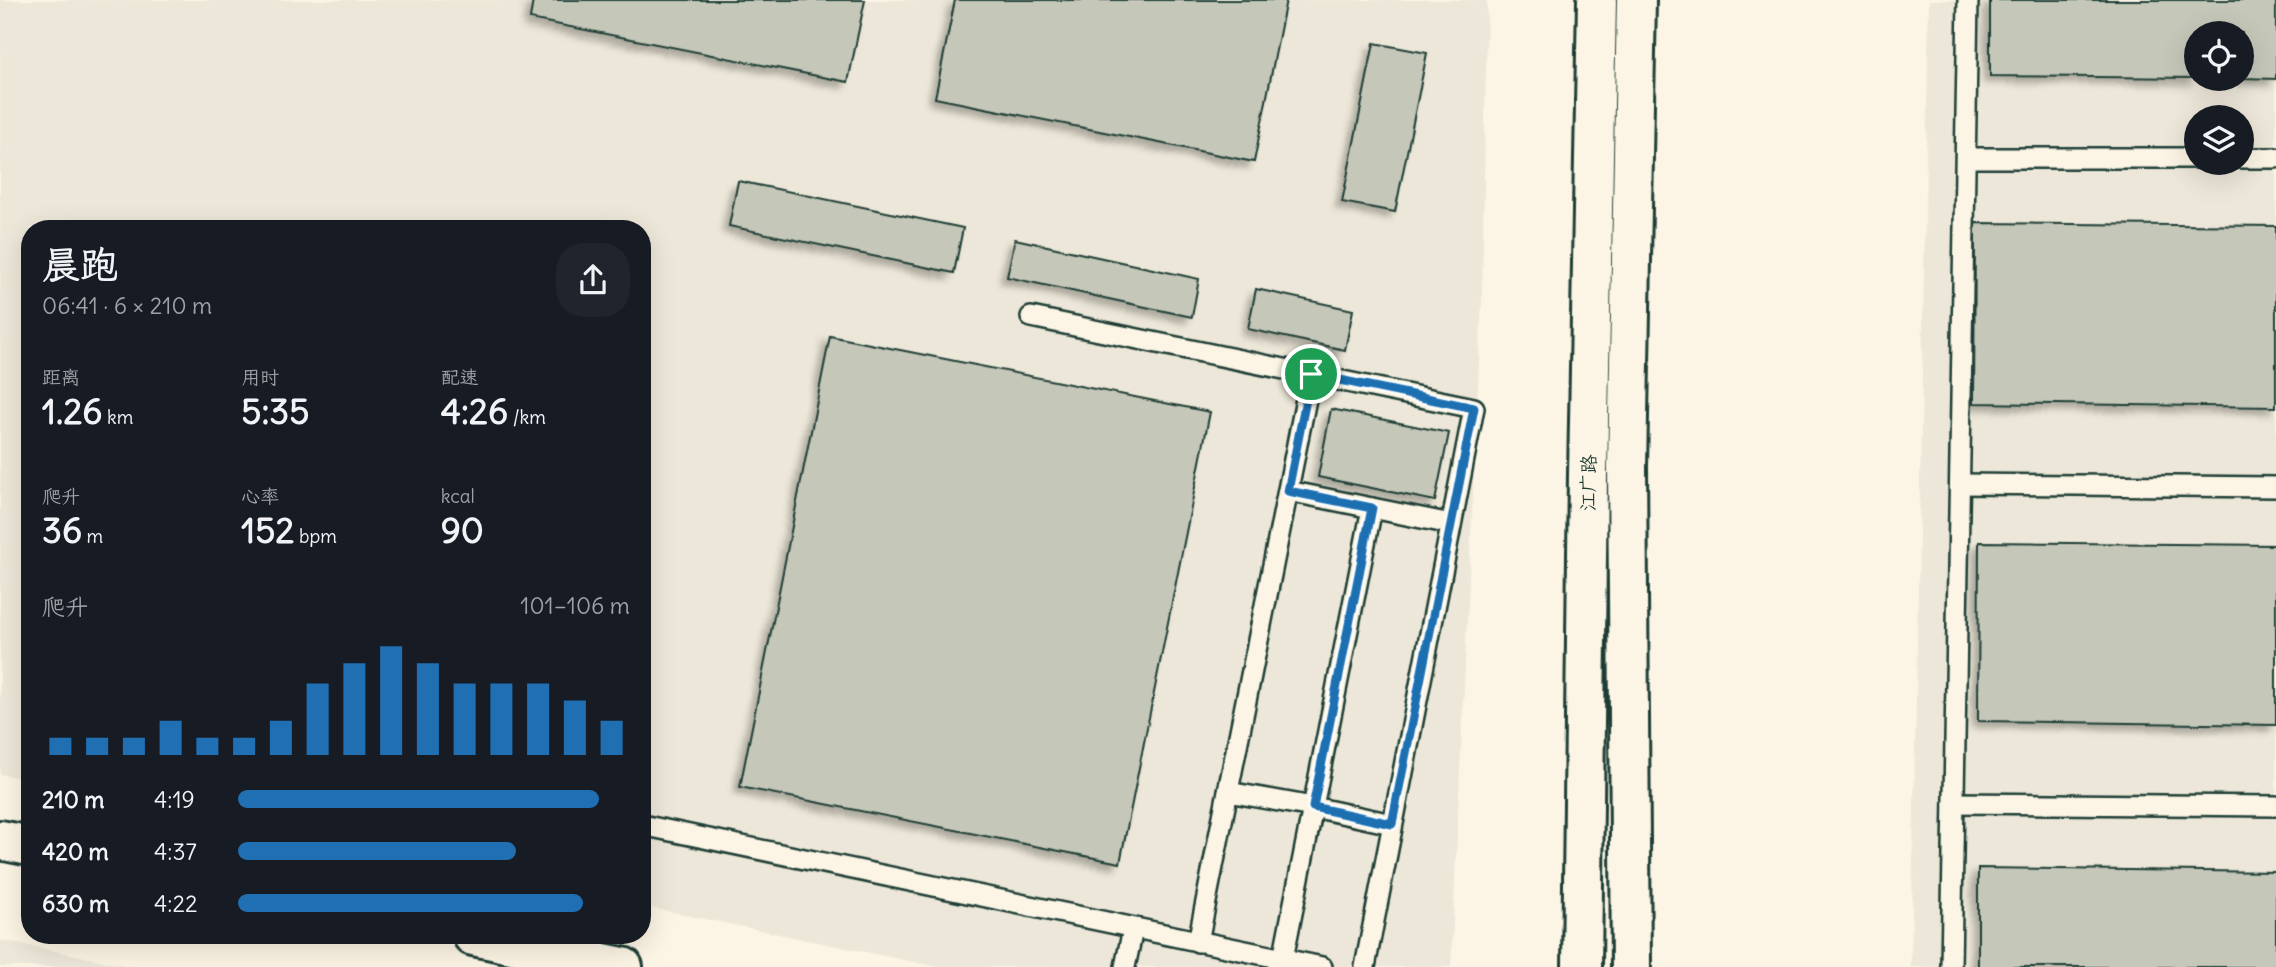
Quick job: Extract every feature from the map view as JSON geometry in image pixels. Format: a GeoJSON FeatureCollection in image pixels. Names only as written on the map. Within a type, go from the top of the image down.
{"type":"FeatureCollection","features":[{"type":"Feature","properties":{"kind":"main road","name":"江广路"},"geometry":{"type":"LineString","coordinates":[[1582,967],[1597,0]]}},
{"type":"Feature","properties":{"kind":"main road","name":"江广路"},"geometry":{"type":"LineString","coordinates":[[1631,967],[1626,467],[1636,0]]}},
{"type":"Feature","properties":{"kind":"main road"},"geometry":{"type":"LineString","coordinates":[[0,840],[21,844]]}},
{"type":"Feature","properties":{"kind":"main road"},"geometry":{"type":"LineString","coordinates":[[496,949],[623,967]]}},
{"type":"Feature","properties":{"kind":"lane"},"geometry":{"type":"LineString","coordinates":[[1951,967],[1968,0]]}},
{"type":"Feature","properties":{"kind":"lane"},"geometry":{"type":"LineString","coordinates":[[1966,158],[2184,158]]}},
{"type":"Feature","properties":{"kind":"lane"},"geometry":{"type":"LineString","coordinates":[[2254,158],[2276,158]]}},
{"type":"Feature","properties":{"kind":"lane"},"geometry":{"type":"LineString","coordinates":[[1031,317],[1474,408],[1365,967]]}},
{"type":"Feature","properties":{"kind":"lane"},"geometry":{"type":"LineString","coordinates":[[1198,942],[1311,374]]}},
{"type":"Feature","properties":{"kind":"lane"},"geometry":{"type":"LineString","coordinates":[[1960,484],[2276,487]]}},
{"type":"Feature","properties":{"kind":"lane"},"geometry":{"type":"LineString","coordinates":[[1288,491],[1451,524]]}},
{"type":"Feature","properties":{"kind":"lane"},"geometry":{"type":"LineString","coordinates":[[1283,959],[1372,508]]}},
{"type":"Feature","properties":{"kind":"lane"},"geometry":{"type":"LineString","coordinates":[[1228,792],[1392,824]]}},
{"type":"Feature","properties":{"kind":"lane"},"geometry":{"type":"LineString","coordinates":[[1954,803],[2276,806]]}},
{"type":"Feature","properties":{"kind":"lane"},"geometry":{"type":"LineString","coordinates":[[651,827],[1322,967]]}},
{"type":"Feature","properties":{"kind":"lane"},"geometry":{"type":"LineString","coordinates":[[1125,967],[1133,929]]}},
{"type":"Feature","properties":{"kind":"shaded area"},"geometry":{"type":"Polygon","coordinates":[[[0,0],[1487,0],[1482,298],[1451,967],[938,967],[651,908],[651,220],[21,220],[21,778],[0,774],[0,0]]]}},
{"type":"Feature","properties":{"kind":"shaded area"},"geometry":{"type":"Polygon","coordinates":[[[1929,0],[2276,0],[2276,967],[1911,967],[1929,0]]]}},
{"type":"Feature","properties":{"kind":"shaded area"},"geometry":{"type":"Polygon","coordinates":[[[0,940],[134,967],[0,967],[0,940]]]}},
{"type":"Feature","properties":{"kind":"building"},"geometry":{"type":"Polygon","coordinates":[[[533,0],[865,0],[848,82],[530,19],[533,0]]]}},
{"type":"Feature","properties":{"kind":"building"},"geometry":{"type":"Polygon","coordinates":[[[955,0],[1286,0],[1254,162],[935,98],[955,0]]]}},
{"type":"Feature","properties":{"kind":"building"},"geometry":{"type":"Polygon","coordinates":[[[1990,0],[2276,0],[2276,79],[2254,78],[2254,21],[2184,21],[2184,78],[1990,76],[1990,0]]]}},
{"type":"Feature","properties":{"kind":"building"},"geometry":{"type":"Polygon","coordinates":[[[1374,43],[1427,53],[1395,212],[1342,202],[1374,43]]]}},
{"type":"Feature","properties":{"kind":"building"},"geometry":{"type":"Polygon","coordinates":[[[738,181],[963,228],[954,273],[729,226],[738,181]]]}},
{"type":"Feature","properties":{"kind":"building"},"geometry":{"type":"Polygon","coordinates":[[[1975,223],[2276,226],[2276,407],[1974,403],[1975,223]]]}},
{"type":"Feature","properties":{"kind":"building"},"geometry":{"type":"Polygon","coordinates":[[[1015,239],[1199,279],[1192,317],[1007,277],[1015,239]]]}},
{"type":"Feature","properties":{"kind":"building"},"geometry":{"type":"Polygon","coordinates":[[[1256,289],[1353,310],[1345,350],[1248,329],[1256,289]]]}},
{"type":"Feature","properties":{"kind":"building"},"geometry":{"type":"Polygon","coordinates":[[[830,336],[1210,412],[1120,863],[740,787],[830,336]]]}},
{"type":"Feature","properties":{"kind":"building"},"geometry":{"type":"Polygon","coordinates":[[[1331,409],[1449,433],[1435,501],[1318,477],[1331,409]]]}},
{"type":"Feature","properties":{"kind":"building"},"geometry":{"type":"Polygon","coordinates":[[[1979,542],[2276,545],[2276,725],[1978,721],[1979,542]]]}},
{"type":"Feature","properties":{"kind":"building"},"geometry":{"type":"Polygon","coordinates":[[[1978,868],[2276,872],[2276,967],[1978,967],[1978,868]]]}},
{"type":"Feature","properties":{"kind":"route"},"geometry":{"type":"LineString","coordinates":[[1311,374],[1474,408],[1392,824],[1313,807],[1372,508],[1288,491],[1311,374]]}}]}
